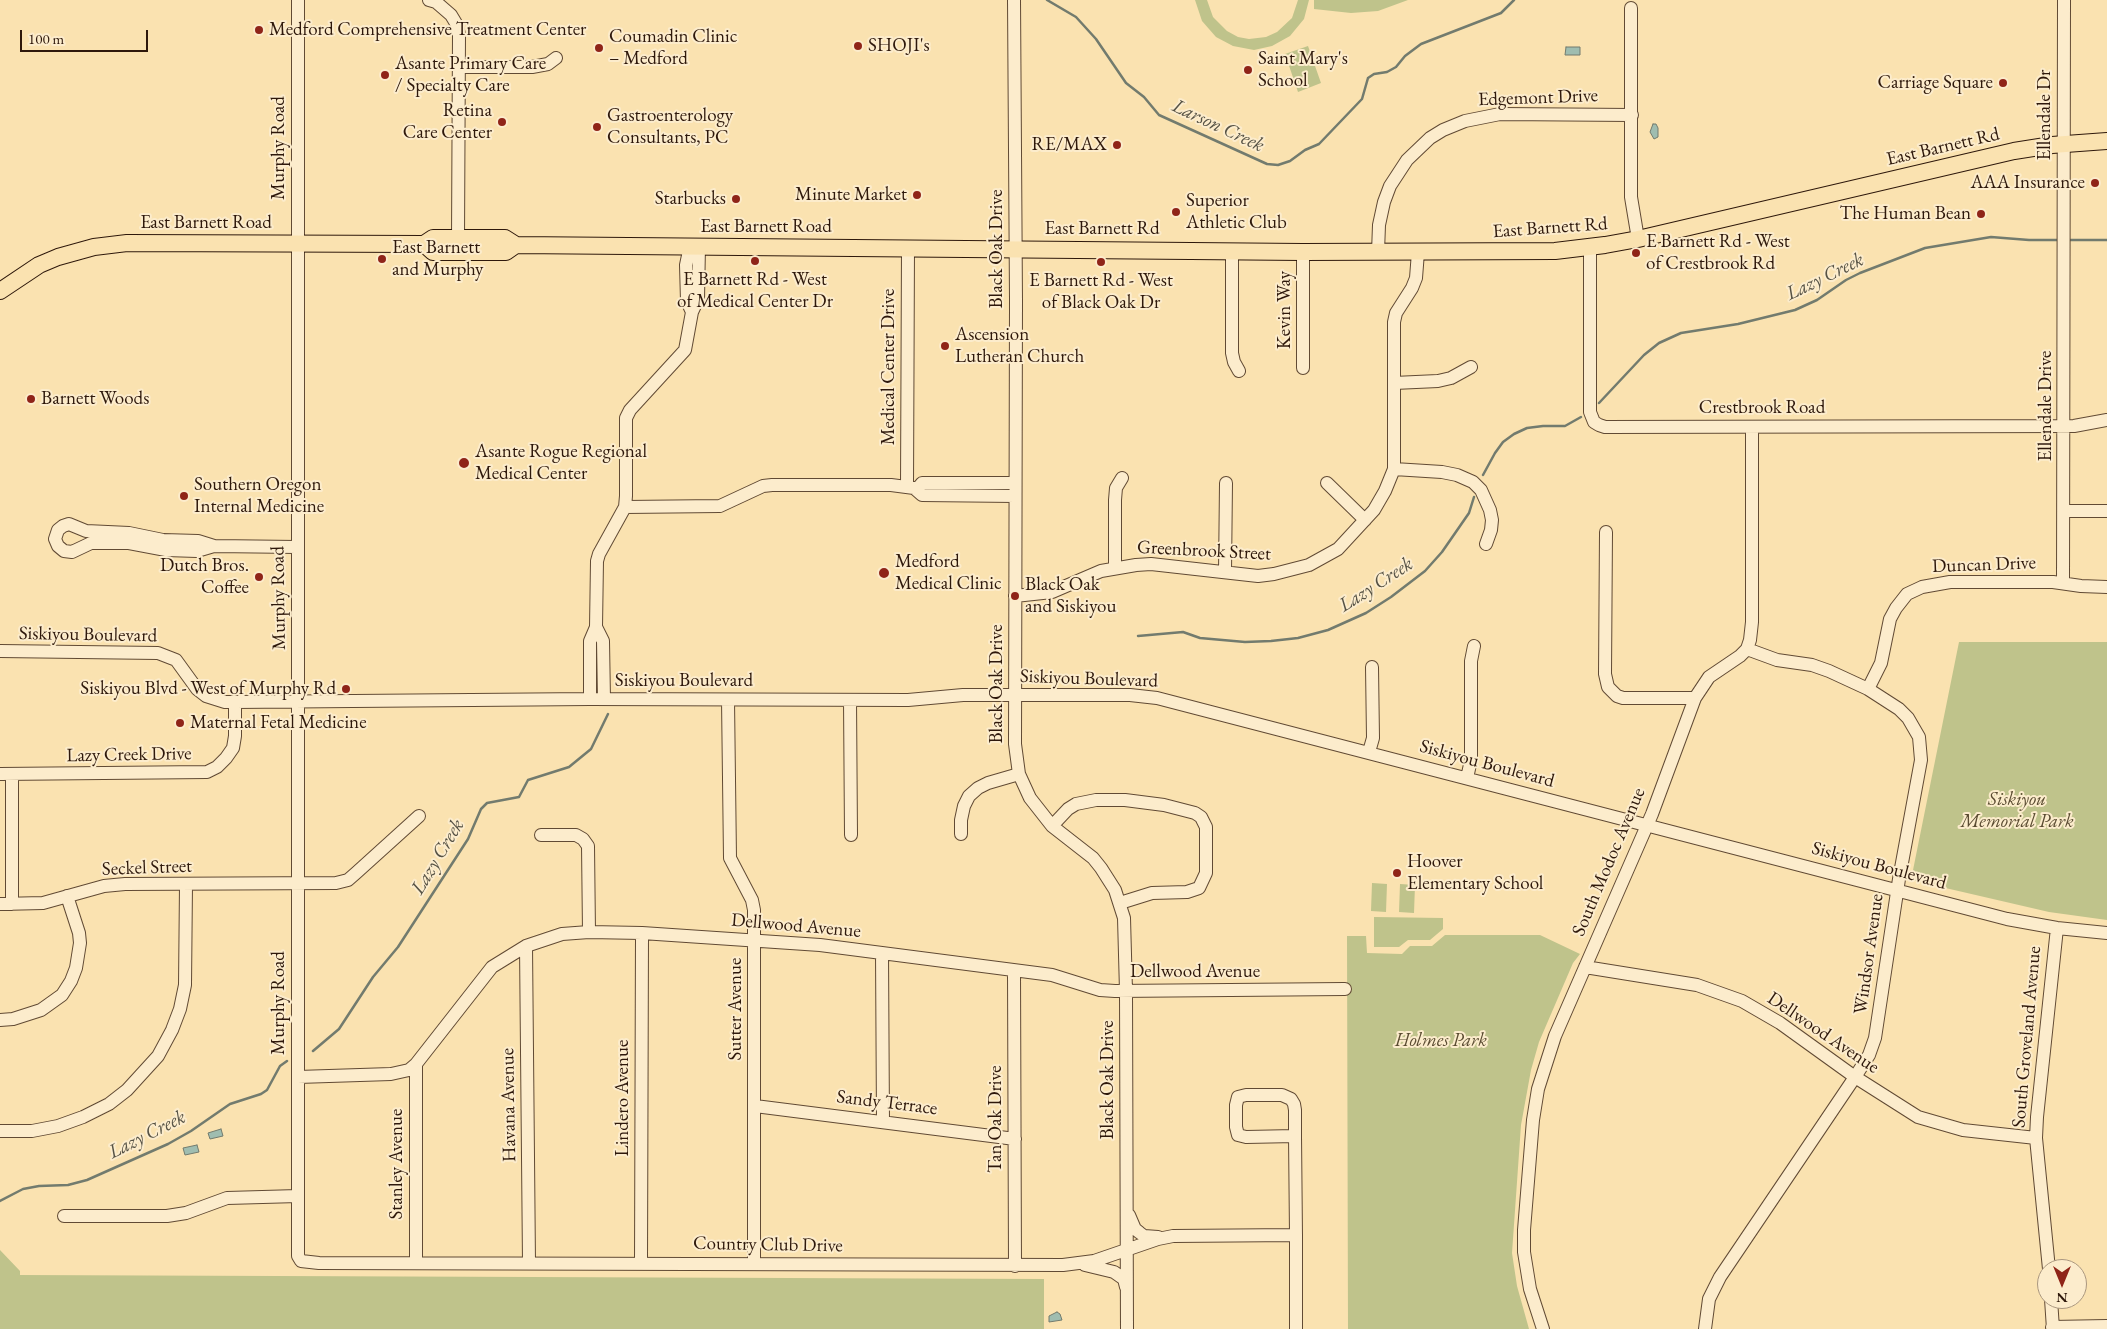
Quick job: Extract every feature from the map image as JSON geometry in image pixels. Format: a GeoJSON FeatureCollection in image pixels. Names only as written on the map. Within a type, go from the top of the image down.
{"type":"FeatureCollection","features":[{"type":"Feature","properties":{"kind":"main road","name":"East Barnett Rd"},"geometry":{"type":"LineString","coordinates":[[1015,248],[1303,252],[1525,252],[1590,247],[1638,239],[1998,155],[2063,144],[2107,141]]}},
{"type":"Feature","properties":{"kind":"main road","name":"East Barnett Road"},"geometry":{"type":"LineString","coordinates":[[0,291],[39,265],[77,251],[102,245],[127,243],[424,244],[433,238],[506,238],[516,245],[1015,248]]}},
{"type":"Feature","properties":{"kind":"main road","name":"East Barnett Road"},"geometry":{"type":"LineString","coordinates":[[424,244],[433,252],[506,252],[516,245]]}},
{"type":"Feature","properties":{"kind":"street","name":"Murphy Road"},"geometry":{"type":"LineString","coordinates":[[298,0],[298,1196]]}},
{"type":"Feature","properties":{"kind":"street"},"geometry":{"type":"LineString","coordinates":[[429,0],[445,8],[457,25],[459,67],[458,238]]}},
{"type":"Feature","properties":{"kind":"street","name":"Black Oak Drive"},"geometry":{"type":"LineString","coordinates":[[1014,0],[1015,744],[1019,774],[1030,798],[1052,826],[1093,858],[1110,880],[1124,918],[1126,936],[1127,1329]]}},
{"type":"Feature","properties":{"kind":"street","name":"Ellendale Dr"},"geometry":{"type":"LineString","coordinates":[[2063,230],[2064,0]]}},
{"type":"Feature","properties":{"kind":"street"},"geometry":{"type":"LineString","coordinates":[[1631,8],[1631,197],[1638,239]]}},
{"type":"Feature","properties":{"kind":"street"},"geometry":{"type":"LineString","coordinates":[[459,67],[532,67],[548,64],[556,58]]}},
{"type":"Feature","properties":{"kind":"street","name":"Edgemont Drive"},"geometry":{"type":"LineString","coordinates":[[1378,252],[1379,225],[1390,186],[1407,160],[1425,143],[1443,130],[1465,121],[1500,114],[1632,115]]}},
{"type":"Feature","properties":{"kind":"street","name":"Ellendale Drive"},"geometry":{"type":"LineString","coordinates":[[2063,230],[2063,583]]}},
{"type":"Feature","properties":{"kind":"street"},"geometry":{"type":"LineString","coordinates":[[590,699],[590,641],[596,627],[596,578],[599,554],[624,507],[626,496],[626,418],[637,401],[685,350],[692,312],[698,299],[695,246]]}},
{"type":"Feature","properties":{"kind":"street","name":"Crestbrook Road"},"geometry":{"type":"LineString","coordinates":[[1590,247],[1590,412],[1594,422],[1605,427],[2064,426],[2088,425],[2107,420]]}},
{"type":"Feature","properties":{"kind":"street","name":"Medical Center Drive"},"geometry":{"type":"LineString","coordinates":[[908,248],[912,488]]}},
{"type":"Feature","properties":{"kind":"street"},"geometry":{"type":"LineString","coordinates":[[1232,250],[1232,353],[1239,371]]}},
{"type":"Feature","properties":{"kind":"street","name":"Kevin Way"},"geometry":{"type":"LineString","coordinates":[[1303,252],[1303,368]]}},
{"type":"Feature","properties":{"kind":"street","name":"Greenbrook Street"},"geometry":{"type":"LineString","coordinates":[[1015,596],[1052,592],[1115,567],[1151,564],[1258,576],[1285,572],[1309,565],[1338,549],[1365,520],[1383,496],[1394,469],[1394,322],[1396,313],[1416,278],[1418,252]]}},
{"type":"Feature","properties":{"kind":"street"},"geometry":{"type":"LineString","coordinates":[[1394,383],[1438,381],[1451,378],[1471,367]]}},
{"type":"Feature","properties":{"kind":"street"},"geometry":{"type":"LineString","coordinates":[[1747,649],[1752,622],[1752,427]]}},
{"type":"Feature","properties":{"kind":"street"},"geometry":{"type":"LineString","coordinates":[[1394,469],[1442,472],[1458,475],[1474,482],[1481,490],[1490,510],[1492,520],[1486,544]]}},
{"type":"Feature","properties":{"kind":"street"},"geometry":{"type":"LineString","coordinates":[[1115,567],[1115,500],[1116,488],[1122,478]]}},
{"type":"Feature","properties":{"kind":"street"},"geometry":{"type":"LineString","coordinates":[[1225,572],[1226,483]]}},
{"type":"Feature","properties":{"kind":"street"},"geometry":{"type":"LineString","coordinates":[[1327,483],[1365,520]]}},
{"type":"Feature","properties":{"kind":"street"},"geometry":{"type":"LineString","coordinates":[[624,507],[720,506],[763,486],[772,485],[892,485],[912,488],[922,495],[1015,490]]}},
{"type":"Feature","properties":{"kind":"street"},"geometry":{"type":"LineString","coordinates":[[2064,511],[2107,511]]}},
{"type":"Feature","properties":{"kind":"street"},"geometry":{"type":"LineString","coordinates":[[214,546],[197,551],[166,550],[129,543],[91,543],[72,552],[64,551],[58,546],[55,539],[58,530],[69,524],[86,531],[129,533],[163,540],[198,541],[214,546],[297,547]]}},
{"type":"Feature","properties":{"kind":"street"},"geometry":{"type":"LineString","coordinates":[[1606,532],[1606,674],[1608,687],[1611,692],[1623,698],[1695,698]]}},
{"type":"Feature","properties":{"kind":"street","name":"Duncan Drive"},"geometry":{"type":"LineString","coordinates":[[1868,689],[1881,663],[1890,620],[1896,608],[1907,594],[1922,587],[1943,583],[2063,583],[2107,587]]}},
{"type":"Feature","properties":{"kind":"street"},"geometry":{"type":"LineString","coordinates":[[596,627],[603,641],[604,699]]}},
{"type":"Feature","properties":{"kind":"street"},"geometry":{"type":"LineString","coordinates":[[1467,778],[1471,760],[1471,661],[1474,646]]}},
{"type":"Feature","properties":{"kind":"street","name":"Windsor Avenue"},"geometry":{"type":"LineString","coordinates":[[1704,1329],[1708,1299],[1720,1277],[1869,1054],[1875,1038],[1897,890],[1922,760],[1921,748],[1914,728],[1908,718],[1899,709],[1868,689],[1830,671],[1812,665],[1777,660],[1747,649]]}},
{"type":"Feature","properties":{"kind":"street","name":"South Modoc Avenue"},"geometry":{"type":"LineString","coordinates":[[1543,1329],[1530,1289],[1524,1252],[1524,1230],[1533,1120],[1538,1089],[1545,1064],[1555,1036],[1647,825],[1695,698],[1709,676],[1747,649]]}},
{"type":"Feature","properties":{"kind":"street","name":"Siskiyou Boulevard"},"geometry":{"type":"LineString","coordinates":[[0,651],[158,653],[176,660],[197,689],[206,696],[225,702],[590,699],[908,700],[963,695],[1130,695],[1157,698],[2007,919],[2056,928],[2107,933]]}},
{"type":"Feature","properties":{"kind":"street"},"geometry":{"type":"LineString","coordinates":[[1369,752],[1373,738],[1372,667]]}},
{"type":"Feature","properties":{"kind":"street","name":"Sutter Avenue"},"geometry":{"type":"LineString","coordinates":[[728,700],[729,852],[736,871],[752,900],[754,910],[754,1263]]}},
{"type":"Feature","properties":{"kind":"street"},"geometry":{"type":"LineString","coordinates":[[850,700],[851,835]]}},
{"type":"Feature","properties":{"kind":"street","name":"Lazy Creek Drive"},"geometry":{"type":"LineString","coordinates":[[6,774],[207,772],[217,767],[233,748],[235,702]]}},
{"type":"Feature","properties":{"kind":"street"},"geometry":{"type":"LineString","coordinates":[[6,774],[6,904]]}},
{"type":"Feature","properties":{"kind":"street"},"geometry":{"type":"LineString","coordinates":[[961,834],[961,820],[964,806],[969,796],[978,788],[988,783],[1019,774]]}},
{"type":"Feature","properties":{"kind":"street"},"geometry":{"type":"LineString","coordinates":[[1052,826],[1068,809],[1076,804],[1096,800],[1125,800],[1164,805],[1195,813],[1200,817],[1206,827],[1206,873],[1199,888],[1188,892],[1152,893],[1120,903]]}},
{"type":"Feature","properties":{"kind":"street","name":"Seckel Street"},"geometry":{"type":"LineString","coordinates":[[6,904],[43,903],[104,886],[336,884],[348,880],[419,816]]}},
{"type":"Feature","properties":{"kind":"street"},"geometry":{"type":"LineString","coordinates":[[541,835],[576,835],[583,839],[588,846],[589,932]]}},
{"type":"Feature","properties":{"kind":"street"},"geometry":{"type":"LineString","coordinates":[[0,1130],[32,1131],[58,1126],[83,1117],[109,1104],[127,1090],[158,1056],[172,1030],[180,1009],[185,985],[187,960],[186,885]]}},
{"type":"Feature","properties":{"kind":"street"},"geometry":{"type":"LineString","coordinates":[[0,1020],[13,1019],[41,1010],[62,995],[71,981],[76,968],[80,943],[79,933],[67,896]]}},
{"type":"Feature","properties":{"kind":"street","name":"South Groveland Avenue"},"geometry":{"type":"LineString","coordinates":[[2048,1259],[2036,1138],[2039,1082],[2056,928]]}},
{"type":"Feature","properties":{"kind":"street","name":"Dellwood Avenue"},"geometry":{"type":"LineString","coordinates":[[298,1077],[391,1074],[409,1070],[416,1064],[486,973],[503,959],[526,946],[548,937],[589,932],[642,933],[820,944],[1014,972],[1052,975],[1100,990],[1345,989]]}},
{"type":"Feature","properties":{"kind":"street","name":"Lindero Avenue"},"geometry":{"type":"LineString","coordinates":[[641,1263],[642,933]]}},
{"type":"Feature","properties":{"kind":"street","name":"Havana Avenue"},"geometry":{"type":"LineString","coordinates":[[526,946],[529,1263]]}},
{"type":"Feature","properties":{"kind":"street"},"geometry":{"type":"LineString","coordinates":[[882,953],[883,1122]]}},
{"type":"Feature","properties":{"kind":"street","name":"Dellwood Avenue"},"geometry":{"type":"LineString","coordinates":[[1585,967],[1697,984],[1742,1001],[1780,1023],[1906,1111],[1930,1122],[1985,1133],[2036,1138]]}},
{"type":"Feature","properties":{"kind":"street","name":"Tan Oak Drive"},"geometry":{"type":"LineString","coordinates":[[1014,972],[1015,1266]]}},
{"type":"Feature","properties":{"kind":"street","name":"Stanley Avenue"},"geometry":{"type":"LineString","coordinates":[[416,1064],[416,1263]]}},
{"type":"Feature","properties":{"kind":"street"},"geometry":{"type":"LineString","coordinates":[[1295,1136],[1246,1137],[1238,1135],[1236,1127],[1238,1097],[1246,1095],[1282,1095],[1291,1100],[1295,1110],[1296,1329]]}},
{"type":"Feature","properties":{"kind":"street","name":"Sandy Terrace"},"geometry":{"type":"LineString","coordinates":[[755,1106],[1015,1139]]}},
{"type":"Feature","properties":{"kind":"street"},"geometry":{"type":"LineString","coordinates":[[64,1216],[167,1216],[186,1213],[227,1198],[298,1196]]}},
{"type":"Feature","properties":{"kind":"street","name":"Country Club Drive"},"geometry":{"type":"LineString","coordinates":[[298,1196],[298,1256],[301,1261],[319,1263],[754,1263],[1015,1266],[1080,1264],[1173,1236],[1296,1235]]}},
{"type":"Feature","properties":{"kind":"street"},"geometry":{"type":"LineString","coordinates":[[1126,1206],[1132,1225],[1141,1234],[1150,1237],[1173,1236]]}},
{"type":"Feature","properties":{"kind":"street"},"geometry":{"type":"LineString","coordinates":[[1080,1264],[1114,1272],[1124,1280],[1127,1288]]}},
{"type":"Feature","properties":{"kind":"street"},"geometry":{"type":"LineString","coordinates":[[2052,1309],[2053,1328],[2107,1326]]}},
{"type":"Feature","properties":{"kind":"green space"},"geometry":{"type":"Polygon","coordinates":[[[1195,0],[1207,0],[1213,17],[1227,31],[1238,37],[1249,39],[1266,37],[1277,32],[1292,18],[1298,0],[1309,0],[1304,19],[1290,36],[1272,46],[1254,50],[1233,46],[1216,37],[1202,21],[1195,0]]]}},
{"type":"Feature","properties":{"kind":"green space"},"geometry":{"type":"Polygon","coordinates":[[[1314,0],[1408,0],[1378,11],[1351,13],[1314,9],[1314,0]]]}},
{"type":"Feature","properties":{"kind":"green space"},"geometry":{"type":"Polygon","coordinates":[[[1308,46],[1321,83],[1298,92],[1285,54],[1308,46]]]}},
{"type":"Feature","properties":{"kind":"green space","name":"Siskiyou Memorial Park"},"geometry":{"type":"Polygon","coordinates":[[[1959,642],[2107,642],[2107,920],[2049,912],[1911,880],[1959,642]]]}},
{"type":"Feature","properties":{"kind":"green space"},"geometry":{"type":"Polygon","coordinates":[[[1372,883],[1387,884],[1386,912],[1371,911],[1372,883]]]}},
{"type":"Feature","properties":{"kind":"green space"},"geometry":{"type":"Polygon","coordinates":[[[1400,884],[1415,885],[1414,913],[1399,912],[1400,884]]]}},
{"type":"Feature","properties":{"kind":"green space"},"geometry":{"type":"Polygon","coordinates":[[[1374,917],[1443,918],[1443,929],[1430,940],[1408,940],[1399,947],[1374,947],[1374,917]]]}},
{"type":"Feature","properties":{"kind":"green space","name":"Holmes Park"},"geometry":{"type":"Polygon","coordinates":[[[1445,935],[1540,935],[1580,954],[1573,963],[1539,1042],[1531,1070],[1521,1125],[1512,1253],[1517,1286],[1529,1329],[1348,1329],[1347,936],[1366,936],[1367,953],[1402,954],[1410,946],[1432,946],[1445,935]]]}},
{"type":"Feature","properties":{"kind":"green space"},"geometry":{"type":"Polygon","coordinates":[[[0,1250],[20,1271],[20,1275],[1044,1279],[1044,1329],[0,1329],[0,1250]]]}},
{"type":"Feature","properties":{"kind":"shaded area"},"geometry":{"type":"Polygon","coordinates":[[[1566,47],[1580,47],[1580,55],[1565,55],[1566,47]]]}},
{"type":"Feature","properties":{"kind":"shaded area"},"geometry":{"type":"Polygon","coordinates":[[[1653,124],[1656,124],[1658,128],[1658,137],[1654,139],[1650,132],[1653,124]]]}},
{"type":"Feature","properties":{"kind":"shaded area"},"geometry":{"type":"Polygon","coordinates":[[[221,1129],[223,1136],[210,1139],[208,1133],[221,1129]]]}},
{"type":"Feature","properties":{"kind":"shaded area"},"geometry":{"type":"Polygon","coordinates":[[[197,1145],[199,1152],[185,1155],[183,1148],[197,1145]]]}},
{"type":"Feature","properties":{"kind":"shaded area"},"geometry":{"type":"Polygon","coordinates":[[[1057,1312],[1062,1320],[1049,1322],[1049,1316],[1057,1312]]]}},
{"type":"Feature","properties":{"kind":"waterway","name":"Larson Creek"},"geometry":{"type":"LineString","coordinates":[[1047,0],[1076,17],[1096,39],[1126,83],[1144,97],[1159,115],[1267,164],[1278,165],[1290,161],[1305,150],[1319,144],[1362,99],[1368,78],[1374,74],[1387,72],[1396,67],[1405,56],[1421,44],[1501,13],[1514,0]]}},
{"type":"Feature","properties":{"kind":"waterway","name":"Lazy Creek"},"geometry":{"type":"LineString","coordinates":[[1599,403],[1644,355],[1659,343],[1681,333],[1738,324],[1795,310],[1817,300],[1846,280],[1860,273],[1925,248],[1991,237],[2057,240]]}},
{"type":"Feature","properties":{"kind":"waterway","name":"Lazy Creek"},"geometry":{"type":"LineString","coordinates":[[2070,240],[2107,240]]}},
{"type":"Feature","properties":{"kind":"waterway","name":"Lazy Creek"},"geometry":{"type":"LineString","coordinates":[[1483,475],[1503,442],[1514,434],[1527,428],[1565,426],[1581,417]]}},
{"type":"Feature","properties":{"kind":"waterway","name":"Lazy Creek"},"geometry":{"type":"LineString","coordinates":[[1138,636],[1183,632],[1200,638],[1245,642],[1298,638],[1328,630],[1366,613],[1425,571],[1442,552],[1469,513],[1474,497]]}},
{"type":"Feature","properties":{"kind":"waterway","name":"Lazy Creek"},"geometry":{"type":"LineString","coordinates":[[313,1051],[339,1029],[373,977],[398,947],[468,839],[481,809],[487,803],[519,797],[528,780],[569,767],[591,749],[608,714]]}},
{"type":"Feature","properties":{"kind":"waterway","name":"Lazy Creek"},"geometry":{"type":"LineString","coordinates":[[0,1201],[23,1189],[39,1186],[68,1185],[87,1180],[168,1144],[191,1131],[230,1104],[261,1094],[267,1090],[280,1066],[287,1061]]}},
{"type":"Feature","properties":{"kind":"place","name":"Medford Comprehensive Treatment Center"},"geometry":{"type":"Point","coordinates":[259,30]}},
{"type":"Feature","properties":{"kind":"place","name":"SHOJI's"},"geometry":{"type":"Point","coordinates":[858,46]}},
{"type":"Feature","properties":{"kind":"place","name":"Coumadin Clinic – Medford"},"geometry":{"type":"Point","coordinates":[599,48]}},
{"type":"Feature","properties":{"kind":"place","name":"Saint Mary's School"},"geometry":{"type":"Point","coordinates":[1248,70]}},
{"type":"Feature","properties":{"kind":"place","name":"Asante Primary Care / Specialty Care"},"geometry":{"type":"Point","coordinates":[385,75]}},
{"type":"Feature","properties":{"kind":"place","name":"Carriage Square"},"geometry":{"type":"Point","coordinates":[2003,83]}},
{"type":"Feature","properties":{"kind":"place","name":"Retina Care Center"},"geometry":{"type":"Point","coordinates":[502,122]}},
{"type":"Feature","properties":{"kind":"place","name":"Gastroenterology Consultants, PC"},"geometry":{"type":"Point","coordinates":[597,127]}},
{"type":"Feature","properties":{"kind":"place","name":"RE/MAX"},"geometry":{"type":"Point","coordinates":[1117,145]}},
{"type":"Feature","properties":{"kind":"place","name":"AAA Insurance"},"geometry":{"type":"Point","coordinates":[2095,183]}},
{"type":"Feature","properties":{"kind":"place","name":"Minute Market"},"geometry":{"type":"Point","coordinates":[917,195]}},
{"type":"Feature","properties":{"kind":"place","name":"Starbucks"},"geometry":{"type":"Point","coordinates":[736,199]}},
{"type":"Feature","properties":{"kind":"place","name":"Superior Athletic Club"},"geometry":{"type":"Point","coordinates":[1176,212]}},
{"type":"Feature","properties":{"kind":"place","name":"The Human Bean"},"geometry":{"type":"Point","coordinates":[1981,214]}},
{"type":"Feature","properties":{"kind":"place","name":"E Barnett Rd - West of Crestbrook Rd"},"geometry":{"type":"Point","coordinates":[1636,253]}},
{"type":"Feature","properties":{"kind":"place","name":"East Barnett and Murphy"},"geometry":{"type":"Point","coordinates":[382,259]}},
{"type":"Feature","properties":{"kind":"place","name":"E Barnett Rd - West of Medical Center Dr"},"geometry":{"type":"Point","coordinates":[755,261]}},
{"type":"Feature","properties":{"kind":"place","name":"E Barnett Rd - West of Black Oak Dr"},"geometry":{"type":"Point","coordinates":[1101,262]}},
{"type":"Feature","properties":{"kind":"place","name":"Ascension Lutheran Church"},"geometry":{"type":"Point","coordinates":[945,346]}},
{"type":"Feature","properties":{"kind":"place","name":"Barnett Woods"},"geometry":{"type":"Point","coordinates":[31,399]}},
{"type":"Feature","properties":{"kind":"place","name":"Asante Rogue Regional Medical Center"},"geometry":{"type":"Point","coordinates":[464,463]}},
{"type":"Feature","properties":{"kind":"place","name":"Southern Oregon Internal Medicine"},"geometry":{"type":"Point","coordinates":[184,496]}},
{"type":"Feature","properties":{"kind":"place","name":"Medford Medical Clinic"},"geometry":{"type":"Point","coordinates":[884,573]}},
{"type":"Feature","properties":{"kind":"place","name":"Dutch Bros. Coffee"},"geometry":{"type":"Point","coordinates":[259,577]}},
{"type":"Feature","properties":{"kind":"place","name":"Black Oak and Siskiyou"},"geometry":{"type":"Point","coordinates":[1015,596]}},
{"type":"Feature","properties":{"kind":"place","name":"Siskiyou Blvd - West of Murphy Rd"},"geometry":{"type":"Point","coordinates":[346,689]}},
{"type":"Feature","properties":{"kind":"place","name":"Maternal Fetal Medicine"},"geometry":{"type":"Point","coordinates":[180,723]}},
{"type":"Feature","properties":{"kind":"place","name":"Hoover Elementary School"},"geometry":{"type":"Point","coordinates":[1397,873]}}]}
